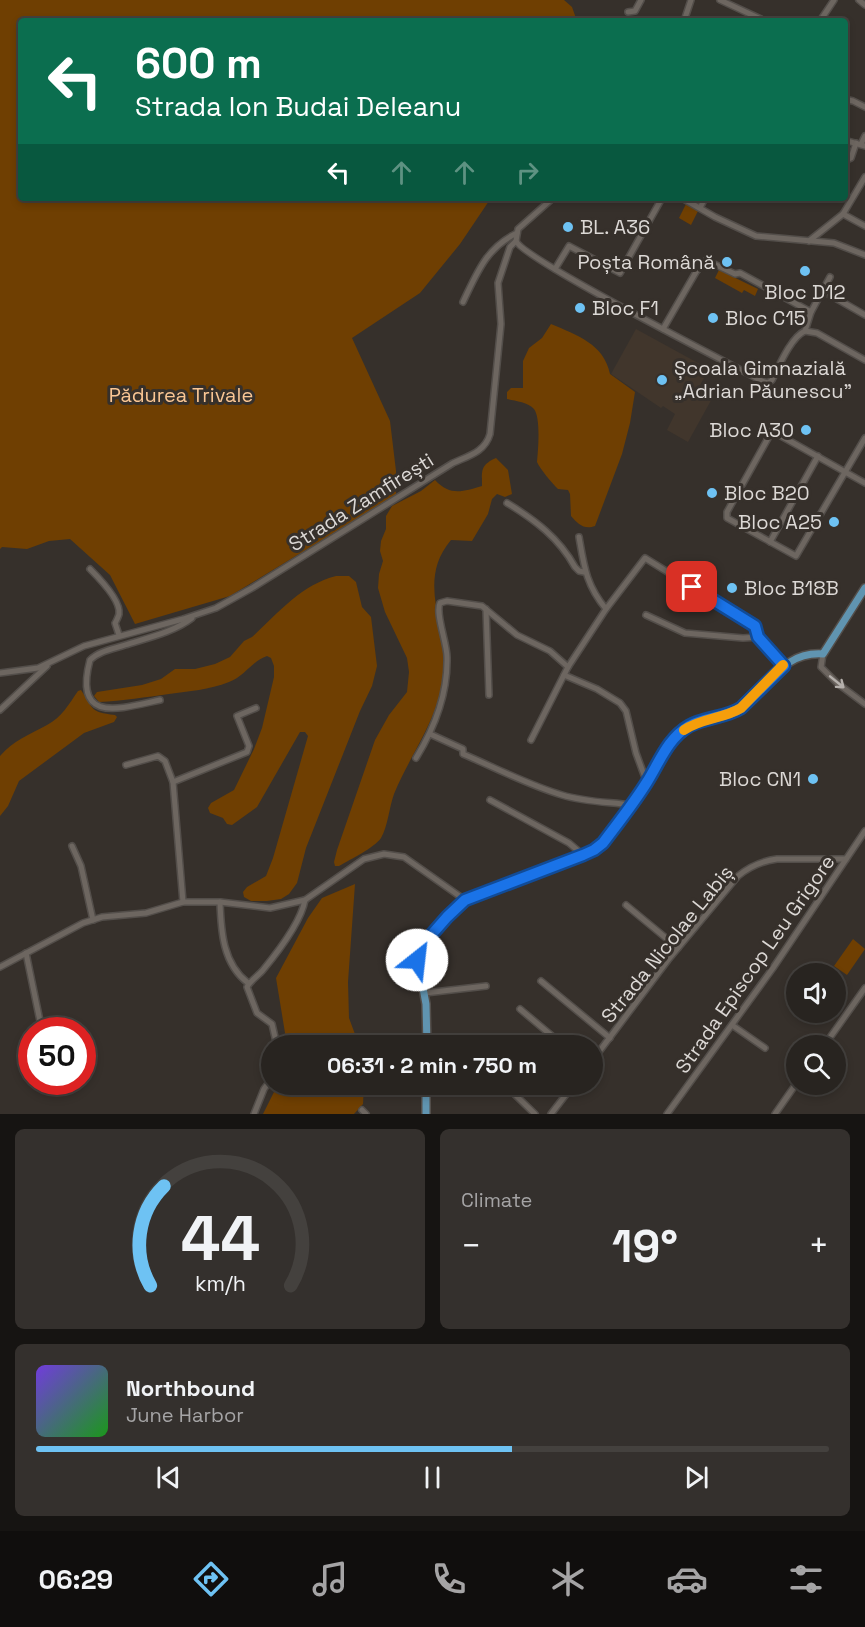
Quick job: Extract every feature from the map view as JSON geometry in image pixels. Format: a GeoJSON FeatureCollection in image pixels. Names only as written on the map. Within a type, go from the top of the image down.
{"type":"FeatureCollection","features":[{"type":"Feature","properties":{"kind":"main road"},"geometry":{"type":"LineString","coordinates":[[427,1035],[425,993],[417,965],[418,952],[447,917],[465,900],[583,855],[603,843],[647,783],[670,743],[680,733],[689,726],[733,713],[741,708],[784,666],[802,656],[823,654],[865,588]]}},
{"type":"Feature","properties":{"kind":"main road"},"geometry":{"type":"LineString","coordinates":[[426,1095],[426,1114]]}},
{"type":"Feature","properties":{"kind":"street"},"geometry":{"type":"LineString","coordinates":[[628,12],[635,11],[641,0]]}},
{"type":"Feature","properties":{"kind":"street"},"geometry":{"type":"LineString","coordinates":[[685,18],[691,0]]}},
{"type":"Feature","properties":{"kind":"street"},"geometry":{"type":"LineString","coordinates":[[720,0],[759,18]]}},
{"type":"Feature","properties":{"kind":"street"},"geometry":{"type":"LineString","coordinates":[[822,18],[834,0]]}},
{"type":"Feature","properties":{"kind":"street"},"geometry":{"type":"LineString","coordinates":[[859,0],[865,5]]}},
{"type":"Feature","properties":{"kind":"street"},"geometry":{"type":"LineString","coordinates":[[848,100],[865,107]]}},
{"type":"Feature","properties":{"kind":"street"},"geometry":{"type":"LineString","coordinates":[[848,159],[865,136]]}},
{"type":"Feature","properties":{"kind":"street"},"geometry":{"type":"LineString","coordinates":[[809,241],[843,214],[865,177]]}},
{"type":"Feature","properties":{"kind":"street"},"geometry":{"type":"LineString","coordinates":[[463,302],[489,253],[503,239],[517,232],[550,201]]}},
{"type":"Feature","properties":{"kind":"street"},"geometry":{"type":"LineString","coordinates":[[555,269],[569,246],[620,273],[660,201]]}},
{"type":"Feature","properties":{"kind":"street"},"geometry":{"type":"LineString","coordinates":[[687,201],[756,236],[834,243],[865,255]]}},
{"type":"Feature","properties":{"kind":"street"},"geometry":{"type":"LineString","coordinates":[[700,208],[704,201]]}},
{"type":"Feature","properties":{"kind":"street"},"geometry":{"type":"LineString","coordinates":[[843,214],[865,226]]}},
{"type":"Feature","properties":{"kind":"street","name":"Strada Zamfirești"},"geometry":{"type":"LineString","coordinates":[[0,673],[38,668],[84,646],[216,608],[453,463],[483,448],[488,443],[501,324],[498,283],[510,247],[516,241],[517,232]]}},
{"type":"Feature","properties":{"kind":"street"},"geometry":{"type":"LineString","coordinates":[[516,241],[520,247],[555,269],[663,329],[768,383],[772,380],[797,336],[805,331],[811,312],[830,277]]}},
{"type":"Feature","properties":{"kind":"street"},"geometry":{"type":"LineString","coordinates":[[663,329],[706,260],[735,274],[740,273],[811,312]]}},
{"type":"Feature","properties":{"kind":"street"},"geometry":{"type":"LineString","coordinates":[[822,291],[865,315]]}},
{"type":"Feature","properties":{"kind":"street"},"geometry":{"type":"LineString","coordinates":[[805,331],[817,333],[865,360]]}},
{"type":"Feature","properties":{"kind":"street"},"geometry":{"type":"LineString","coordinates":[[865,438],[846,471],[796,556],[727,518],[727,512],[770,432],[775,431],[846,471],[865,483]]}},
{"type":"Feature","properties":{"kind":"street"},"geometry":{"type":"LineString","coordinates":[[770,542],[818,456]]}},
{"type":"Feature","properties":{"kind":"street"},"geometry":{"type":"LineString","coordinates":[[507,503],[527,515],[555,538],[575,567],[584,572]]}},
{"type":"Feature","properties":{"kind":"street"},"geometry":{"type":"LineString","coordinates":[[579,537],[584,572],[595,595],[606,609]]}},
{"type":"Feature","properties":{"kind":"street"},"geometry":{"type":"LineString","coordinates":[[531,740],[568,667],[606,609],[645,558],[755,626],[758,637],[784,666]]}},
{"type":"Feature","properties":{"kind":"street"},"geometry":{"type":"LineString","coordinates":[[90,569],[102,580],[119,609],[115,623],[119,635]]}},
{"type":"Feature","properties":{"kind":"street"},"geometry":{"type":"LineString","coordinates":[[416,758],[430,734],[441,705],[447,667],[445,638],[438,611],[443,601],[476,604],[486,609],[517,634],[550,651],[568,667]]}},
{"type":"Feature","properties":{"kind":"street"},"geometry":{"type":"LineString","coordinates":[[486,609],[489,694]]}},
{"type":"Feature","properties":{"kind":"street"},"geometry":{"type":"LineString","coordinates":[[646,615],[685,633],[743,638],[758,637]]}},
{"type":"Feature","properties":{"kind":"street"},"geometry":{"type":"LineString","coordinates":[[160,700],[124,708],[100,708],[93,705],[88,698],[86,687],[90,660],[104,651],[186,623],[194,616]]}},
{"type":"Feature","properties":{"kind":"street"},"geometry":{"type":"LineString","coordinates":[[823,654],[821,667],[826,673],[865,704]]}},
{"type":"Feature","properties":{"kind":"street"},"geometry":{"type":"LineString","coordinates":[[0,710],[49,664]]}},
{"type":"Feature","properties":{"kind":"street"},"geometry":{"type":"LineString","coordinates":[[564,675],[597,689],[620,703],[626,711],[636,753],[647,783]]}},
{"type":"Feature","properties":{"kind":"street"},"geometry":{"type":"LineString","coordinates":[[173,782],[249,750],[237,716],[256,708]]}},
{"type":"Feature","properties":{"kind":"street"},"geometry":{"type":"LineString","coordinates":[[430,734],[463,749],[463,754],[535,786],[600,803],[632,805]]}},
{"type":"Feature","properties":{"kind":"street"},"geometry":{"type":"LineString","coordinates":[[126,765],[158,756],[165,761],[173,782],[183,902]]}},
{"type":"Feature","properties":{"kind":"street"},"geometry":{"type":"LineString","coordinates":[[490,800],[569,843],[583,855]]}},
{"type":"Feature","properties":{"kind":"street","name":"Strada Episcop Leu Grigore"},"geometry":{"type":"LineString","coordinates":[[668,1114],[865,831]]}},
{"type":"Feature","properties":{"kind":"street"},"geometry":{"type":"LineString","coordinates":[[72,846],[81,866],[93,920]]}},
{"type":"Feature","properties":{"kind":"street"},"geometry":{"type":"LineString","coordinates":[[0,967],[102,917],[146,913],[183,902],[220,902],[270,908],[305,900],[364,860],[384,854],[393,854],[410,861],[465,900]]}},
{"type":"Feature","properties":{"kind":"street","name":"Strada Nicolae Labiș"},"geometry":{"type":"LineString","coordinates":[[603,1047],[678,948],[738,876],[753,866],[777,859],[846,859]]}},
{"type":"Feature","properties":{"kind":"street"},"geometry":{"type":"LineString","coordinates":[[248,983],[265,967],[299,918],[305,900]]}},
{"type":"Feature","properties":{"kind":"street"},"geometry":{"type":"LineString","coordinates":[[220,902],[228,959],[235,971],[248,983],[249,995],[257,1013],[272,1024],[274,1035]]}},
{"type":"Feature","properties":{"kind":"street"},"geometry":{"type":"LineString","coordinates":[[626,905],[678,948]]}},
{"type":"Feature","properties":{"kind":"street"},"geometry":{"type":"LineString","coordinates":[[26,953],[39,1017]]}},
{"type":"Feature","properties":{"kind":"street"},"geometry":{"type":"LineString","coordinates":[[541,981],[610,1038]]}},
{"type":"Feature","properties":{"kind":"street"},"geometry":{"type":"LineString","coordinates":[[425,993],[486,986]]}},
{"type":"Feature","properties":{"kind":"street"},"geometry":{"type":"LineString","coordinates":[[832,1035],[865,988]]}},
{"type":"Feature","properties":{"kind":"street"},"geometry":{"type":"LineString","coordinates":[[520,1009],[551,1035]]}},
{"type":"Feature","properties":{"kind":"street"},"geometry":{"type":"LineString","coordinates":[[732,1025],[765,1048]]}},
{"type":"Feature","properties":{"kind":"street"},"geometry":{"type":"LineString","coordinates":[[254,1114],[262,1095]]}},
{"type":"Feature","properties":{"kind":"street"},"geometry":{"type":"LineString","coordinates":[[515,1095],[535,1114]]}},
{"type":"Feature","properties":{"kind":"street"},"geometry":{"type":"LineString","coordinates":[[551,1114],[566,1095]]}},
{"type":"Feature","properties":{"kind":"street"},"geometry":{"type":"LineString","coordinates":[[775,1114],[788,1095]]}},
{"type":"Feature","properties":{"kind":"shaded area","name":"Școala Gimnazială „Adrian Păunescu”"},"geometry":{"type":"Polygon","coordinates":[[[636,329],[709,369],[699,387],[714,395],[688,442],[667,430],[675,414],[663,406],[661,408],[611,374],[636,329]]]}},
{"type":"Feature","properties":{"kind":"green space","name":"Pădurea Trivale"},"geometry":{"type":"Polygon","coordinates":[[[0,0],[564,0],[572,7],[576,18],[18,18],[18,201],[489,201],[460,244],[420,293],[352,338],[390,421],[396,471],[396,495],[230,596],[135,624],[110,575],[70,539],[49,541],[27,549],[2,547],[0,549],[0,0]]]}},
{"type":"Feature","properties":{"kind":"green space"},"geometry":{"type":"Polygon","coordinates":[[[686,204],[698,211],[691,225],[679,218],[686,204]]]}},
{"type":"Feature","properties":{"kind":"green space"},"geometry":{"type":"Polygon","coordinates":[[[719,270],[758,289],[755,296],[744,290],[742,293],[715,278],[719,270]]]}},
{"type":"Feature","properties":{"kind":"green space"},"geometry":{"type":"Polygon","coordinates":[[[551,324],[580,337],[596,348],[607,364],[610,374],[635,392],[622,454],[595,526],[591,527],[582,526],[571,516],[568,490],[558,489],[537,462],[538,427],[534,409],[525,403],[507,399],[507,392],[511,388],[523,388],[523,361],[529,348],[542,338],[551,324]]]}},
{"type":"Feature","properties":{"kind":"green space"},"geometry":{"type":"Polygon","coordinates":[[[496,458],[508,470],[512,494],[505,497],[497,494],[492,499],[488,514],[472,541],[451,540],[441,555],[436,569],[435,600],[444,663],[443,681],[433,714],[394,794],[381,838],[362,853],[335,866],[337,850],[375,740],[389,715],[407,692],[409,672],[407,658],[385,612],[378,588],[383,561],[380,551],[381,541],[386,529],[386,516],[392,506],[421,491],[435,480],[451,491],[482,486],[483,469],[487,463],[496,458]]]}},
{"type":"Feature","properties":{"kind":"green space"},"geometry":{"type":"Polygon","coordinates":[[[336,576],[349,576],[356,582],[362,607],[371,617],[377,666],[372,686],[306,848],[297,883],[289,894],[281,899],[251,901],[244,897],[243,892],[247,887],[266,876],[273,858],[308,736],[305,732],[300,732],[257,807],[232,825],[227,824],[223,818],[210,813],[208,808],[211,803],[234,790],[254,749],[262,728],[274,677],[271,658],[267,656],[262,658],[234,680],[207,689],[99,702],[94,696],[97,692],[142,685],[161,679],[175,669],[195,669],[230,657],[244,641],[252,637],[301,593],[323,580],[336,576]]]}},
{"type":"Feature","properties":{"kind":"green space"},"geometry":{"type":"Polygon","coordinates":[[[81,690],[96,711],[115,715],[117,717],[114,722],[84,733],[19,781],[8,806],[0,816],[0,756],[16,742],[57,718],[81,690]]]}},
{"type":"Feature","properties":{"kind":"green space"},"geometry":{"type":"Polygon","coordinates":[[[355,884],[348,982],[349,1018],[355,1035],[285,1035],[276,978],[308,918],[322,898],[355,884]]]}},
{"type":"Feature","properties":{"kind":"green space"},"geometry":{"type":"Polygon","coordinates":[[[853,939],[865,949],[847,975],[846,963],[836,963],[853,939]]]}},
{"type":"Feature","properties":{"kind":"green space"},"geometry":{"type":"Polygon","coordinates":[[[272,1095],[363,1095],[363,1104],[354,1114],[263,1114],[272,1095]]]}},
{"type":"Feature","properties":{"kind":"slow traffic"},"geometry":{"type":"LineString","coordinates":[[684,730],[703,720],[733,713],[741,708],[783,665]]}},
{"type":"Feature","properties":{"kind":"place","name":"BL. A36"},"geometry":{"type":"Point","coordinates":[568,227]}},
{"type":"Feature","properties":{"kind":"place","name":"Poșta Română"},"geometry":{"type":"Point","coordinates":[727,262]}},
{"type":"Feature","properties":{"kind":"place","name":"Bloc D12"},"geometry":{"type":"Point","coordinates":[805,271]}},
{"type":"Feature","properties":{"kind":"place","name":"Bloc F1"},"geometry":{"type":"Point","coordinates":[580,308]}},
{"type":"Feature","properties":{"kind":"place","name":"Bloc C15"},"geometry":{"type":"Point","coordinates":[713,318]}},
{"type":"Feature","properties":{"kind":"place","name":"Școala Gimnazială „Adrian Păunescu”"},"geometry":{"type":"Point","coordinates":[662,380]}},
{"type":"Feature","properties":{"kind":"place","name":"Bloc A30"},"geometry":{"type":"Point","coordinates":[806,430]}},
{"type":"Feature","properties":{"kind":"place","name":"Bloc B20"},"geometry":{"type":"Point","coordinates":[712,493]}},
{"type":"Feature","properties":{"kind":"place","name":"Bloc A25"},"geometry":{"type":"Point","coordinates":[834,522]}},
{"type":"Feature","properties":{"kind":"place","name":"Bloc B18B"},"geometry":{"type":"Point","coordinates":[732,588]}},
{"type":"Feature","properties":{"kind":"place","name":"Bloc CN1"},"geometry":{"type":"Point","coordinates":[813,779]}},
{"type":"Feature","properties":{"kind":"route"},"geometry":{"type":"LineString","coordinates":[[417,960],[418,952],[426,941],[465,900],[583,855],[603,843],[647,783],[670,743],[680,733],[703,720],[733,713],[741,708],[784,666],[758,637],[755,626],[692,587]]}}]}
